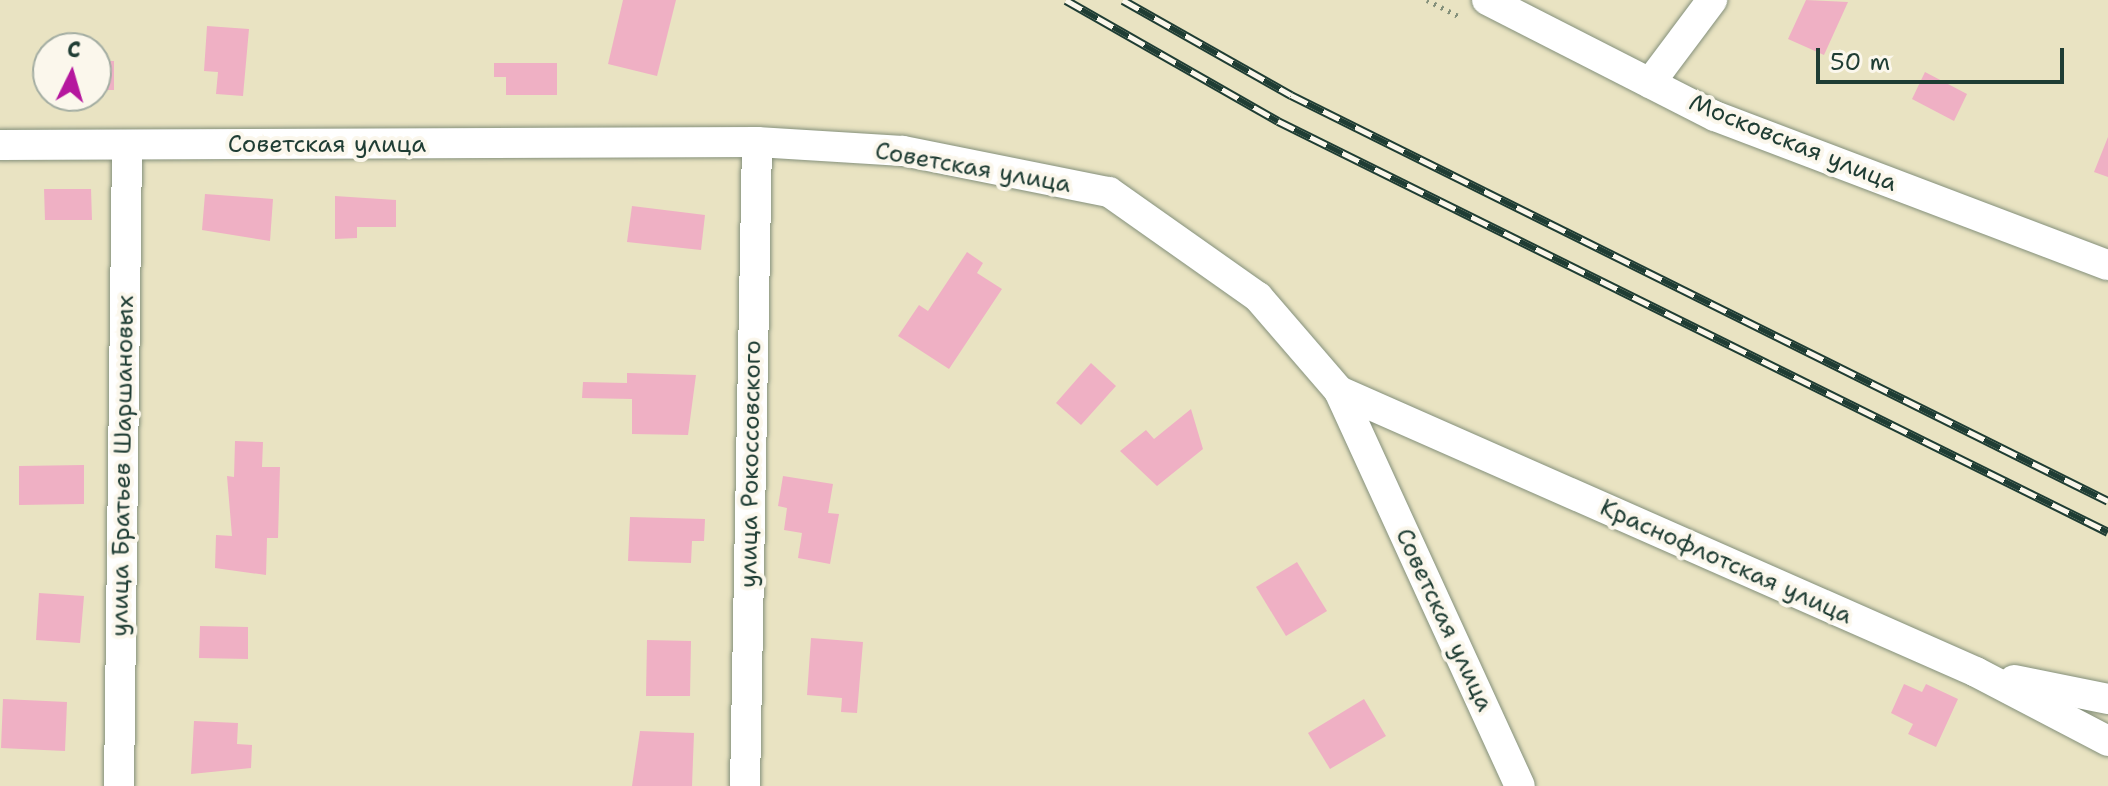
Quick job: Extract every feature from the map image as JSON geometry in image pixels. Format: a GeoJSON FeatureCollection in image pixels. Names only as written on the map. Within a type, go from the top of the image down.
{"type":"FeatureCollection","features":[{"type":"Feature","properties":{"kind":"street","name":"Московская улица"},"geometry":{"type":"LineString","coordinates":[[1487,0],[1715,116],[2108,265]]}},
{"type":"Feature","properties":{"kind":"street"},"geometry":{"type":"LineString","coordinates":[[1650,83],[1712,0]]}},
{"type":"Feature","properties":{"kind":"street","name":"Советская улица"},"geometry":{"type":"LineString","coordinates":[[0,145],[757,142],[903,151],[1109,192],[1258,297],[1339,391],[1520,786]]}},
{"type":"Feature","properties":{"kind":"street","name":"улица Рокоссовского"},"geometry":{"type":"LineString","coordinates":[[745,786],[757,142]]}},
{"type":"Feature","properties":{"kind":"street","name":"улица Братьев Шаршановых"},"geometry":{"type":"LineString","coordinates":[[119,786],[127,146]]}},
{"type":"Feature","properties":{"kind":"street","name":"Краснофлотская улица"},"geometry":{"type":"LineString","coordinates":[[1339,391],[1976,672],[2108,741]]}},
{"type":"Feature","properties":{"kind":"street"},"geometry":{"type":"LineString","coordinates":[[1976,672],[2108,699]]}},
{"type":"Feature","properties":{"kind":"building"},"geometry":{"type":"Polygon","coordinates":[[[623,0],[676,0],[657,76],[608,64],[623,0]]]}},
{"type":"Feature","properties":{"kind":"building"},"geometry":{"type":"Polygon","coordinates":[[[1806,0],[1848,2],[1824,55],[1788,39],[1806,0]]]}},
{"type":"Feature","properties":{"kind":"building"},"geometry":{"type":"Polygon","coordinates":[[[207,26],[249,29],[243,96],[216,94],[218,72],[204,71],[207,26]]]}},
{"type":"Feature","properties":{"kind":"building"},"geometry":{"type":"Polygon","coordinates":[[[112,61],[114,61],[112,90],[112,61]]]}},
{"type":"Feature","properties":{"kind":"building"},"geometry":{"type":"Polygon","coordinates":[[[494,63],[557,63],[557,95],[506,95],[506,77],[494,77],[494,63]]]}},
{"type":"Feature","properties":{"kind":"building"},"geometry":{"type":"Polygon","coordinates":[[[1925,72],[1967,94],[1954,121],[1912,99],[1925,72]]]}},
{"type":"Feature","properties":{"kind":"building"},"geometry":{"type":"Polygon","coordinates":[[[2108,137],[2108,177],[2094,172],[2108,137]]]}},
{"type":"Feature","properties":{"kind":"building"},"geometry":{"type":"Polygon","coordinates":[[[44,189],[91,189],[92,220],[45,220],[44,189]]]}},
{"type":"Feature","properties":{"kind":"building"},"geometry":{"type":"Polygon","coordinates":[[[205,194],[273,199],[270,241],[202,230],[205,194]]]}},
{"type":"Feature","properties":{"kind":"building"},"geometry":{"type":"Polygon","coordinates":[[[335,196],[396,200],[396,227],[357,227],[357,238],[335,239],[335,196]]]}},
{"type":"Feature","properties":{"kind":"building"},"geometry":{"type":"Polygon","coordinates":[[[632,206],[705,215],[701,250],[627,242],[632,206]]]}},
{"type":"Feature","properties":{"kind":"building"},"geometry":{"type":"Polygon","coordinates":[[[967,252],[983,263],[977,273],[1002,289],[949,369],[898,336],[919,305],[928,311],[967,252]]]}},
{"type":"Feature","properties":{"kind":"building"},"geometry":{"type":"Polygon","coordinates":[[[1091,363],[1116,386],[1081,425],[1056,403],[1091,363]]]}},
{"type":"Feature","properties":{"kind":"building"},"geometry":{"type":"Polygon","coordinates":[[[627,373],[696,375],[688,435],[632,434],[632,399],[582,398],[583,382],[627,383],[627,373]]]}},
{"type":"Feature","properties":{"kind":"building"},"geometry":{"type":"Polygon","coordinates":[[[1191,409],[1203,449],[1157,486],[1120,451],[1146,430],[1154,439],[1191,409]]]}},
{"type":"Feature","properties":{"kind":"building"},"geometry":{"type":"Polygon","coordinates":[[[235,441],[263,442],[262,467],[280,467],[278,538],[267,538],[266,575],[215,568],[216,535],[232,536],[227,476],[234,477],[235,441]]]}},
{"type":"Feature","properties":{"kind":"building"},"geometry":{"type":"Polygon","coordinates":[[[84,465],[84,504],[19,505],[19,466],[84,465]]]}},
{"type":"Feature","properties":{"kind":"building"},"geometry":{"type":"Polygon","coordinates":[[[783,476],[833,484],[828,513],[839,514],[830,564],[798,558],[802,533],[784,530],[787,508],[778,506],[783,476]]]}},
{"type":"Feature","properties":{"kind":"building"},"geometry":{"type":"Polygon","coordinates":[[[630,517],[705,519],[704,541],[692,541],[691,563],[628,561],[630,517]]]}},
{"type":"Feature","properties":{"kind":"building"},"geometry":{"type":"Polygon","coordinates":[[[1297,562],[1327,611],[1286,636],[1256,587],[1297,562]]]}},
{"type":"Feature","properties":{"kind":"building"},"geometry":{"type":"Polygon","coordinates":[[[39,593],[84,596],[80,643],[36,640],[39,593]]]}},
{"type":"Feature","properties":{"kind":"building"},"geometry":{"type":"Polygon","coordinates":[[[200,626],[248,627],[248,659],[199,658],[200,626]]]}},
{"type":"Feature","properties":{"kind":"building"},"geometry":{"type":"Polygon","coordinates":[[[811,638],[863,642],[857,713],[841,712],[842,698],[807,695],[811,638]]]}},
{"type":"Feature","properties":{"kind":"building"},"geometry":{"type":"Polygon","coordinates":[[[647,640],[691,641],[690,696],[646,696],[647,640]]]}},
{"type":"Feature","properties":{"kind":"building"},"geometry":{"type":"Polygon","coordinates":[[[1904,684],[1922,692],[1926,684],[1958,699],[1936,747],[1908,734],[1913,724],[1891,713],[1904,684]]]}},
{"type":"Feature","properties":{"kind":"building"},"geometry":{"type":"Polygon","coordinates":[[[3,699],[67,702],[65,751],[1,748],[3,699]]]}},
{"type":"Feature","properties":{"kind":"building"},"geometry":{"type":"Polygon","coordinates":[[[1364,699],[1386,736],[1330,769],[1308,733],[1364,699]]]}},
{"type":"Feature","properties":{"kind":"building"},"geometry":{"type":"Polygon","coordinates":[[[194,721],[238,723],[237,744],[252,745],[251,768],[191,774],[194,721]]]}},
{"type":"Feature","properties":{"kind":"building"},"geometry":{"type":"Polygon","coordinates":[[[640,731],[694,733],[692,786],[632,786],[640,731]]]}},
{"type":"Feature","properties":{"kind":"railway"},"geometry":{"type":"LineString","coordinates":[[1066,0],[1278,121],[2108,532]]}},
{"type":"Feature","properties":{"kind":"railway"},"geometry":{"type":"LineString","coordinates":[[1123,0],[1291,95],[2108,501]]}}]}
